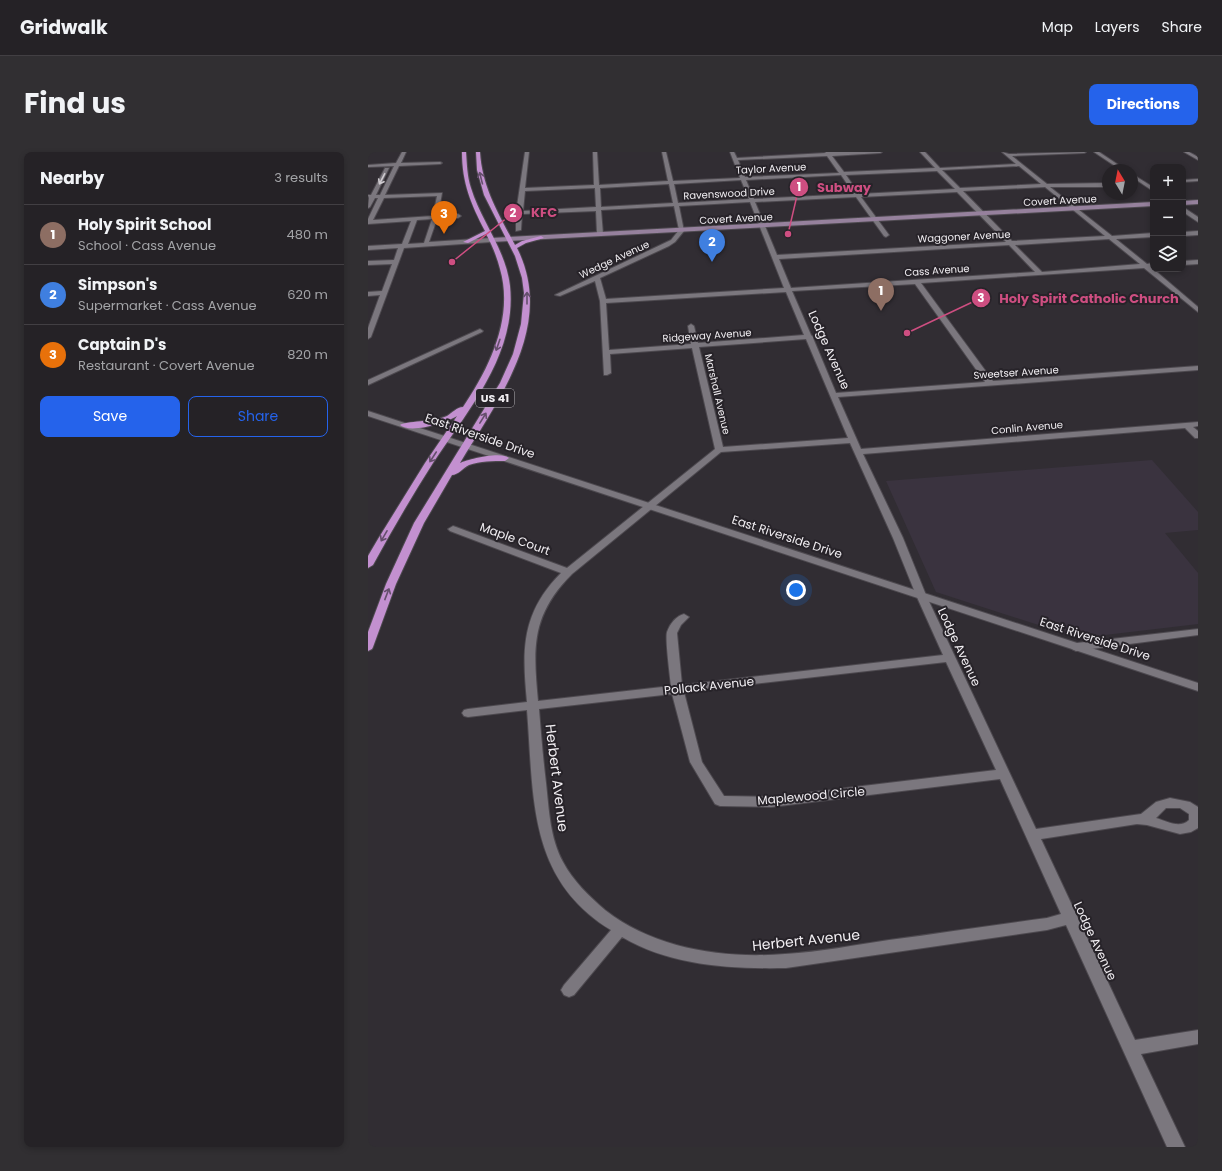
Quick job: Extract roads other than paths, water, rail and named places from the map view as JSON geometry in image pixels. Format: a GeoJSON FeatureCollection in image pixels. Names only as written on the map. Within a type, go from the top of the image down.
{"type":"FeatureCollection","features":[{"type":"Feature","properties":{"kind":"highway","name":"US 41"},"geometry":{"type":"LineString","coordinates":[[368,564],[401,507],[472,398],[487,371],[498,348],[507,310],[505,277],[468,188],[464,174],[464,152]]}},
{"type":"Feature","properties":{"kind":"highway","name":"US 41"},"geometry":{"type":"LineString","coordinates":[[368,647],[391,584],[419,523],[504,383],[514,360],[525,326],[526,289],[523,271],[483,188],[479,170],[478,152]]}},
{"type":"Feature","properties":{"kind":"highway"},"geometry":{"type":"LineString","coordinates":[[466,242],[487,232]]}},
{"type":"Feature","properties":{"kind":"highway"},"geometry":{"type":"LineString","coordinates":[[513,248],[524,242],[541,238]]}},
{"type":"Feature","properties":{"kind":"highway"},"geometry":{"type":"LineString","coordinates":[[404,424],[427,424],[448,419],[457,413],[472,398]]}},
{"type":"Feature","properties":{"kind":"highway"},"geometry":{"type":"LineString","coordinates":[[438,491],[455,471],[465,464],[481,460],[505,458]]}},
{"type":"Feature","properties":{"kind":"main road"},"geometry":{"type":"LineString","coordinates":[[1186,203],[1198,202]]}},
{"type":"Feature","properties":{"kind":"main road","name":"Covert Avenue"},"geometry":{"type":"LineString","coordinates":[[490,240],[1150,204]]}},
{"type":"Feature","properties":{"kind":"street"},"geometry":{"type":"LineString","coordinates":[[404,152],[369,221],[458,216]]}},
{"type":"Feature","properties":{"kind":"street"},"geometry":{"type":"LineString","coordinates":[[518,230],[527,152]]}},
{"type":"Feature","properties":{"kind":"street"},"geometry":{"type":"LineString","coordinates":[[595,152],[600,234]]}},
{"type":"Feature","properties":{"kind":"street"},"geometry":{"type":"LineString","coordinates":[[664,152],[682,230]]}},
{"type":"Feature","properties":{"kind":"street"},"geometry":{"type":"LineString","coordinates":[[734,155],[880,152]]}},
{"type":"Feature","properties":{"kind":"street"},"geometry":{"type":"LineString","coordinates":[[922,152],[1040,274]]}},
{"type":"Feature","properties":{"kind":"street"},"geometry":{"type":"LineString","coordinates":[[1007,154],[1084,152]]}},
{"type":"Feature","properties":{"kind":"street"},"geometry":{"type":"LineString","coordinates":[[1096,152],[1115,164]]}},
{"type":"Feature","properties":{"kind":"street"},"geometry":{"type":"LineString","coordinates":[[1186,152],[1198,159]]}},
{"type":"Feature","properties":{"kind":"street"},"geometry":{"type":"LineString","coordinates":[[828,153],[886,235]]}},
{"type":"Feature","properties":{"kind":"street"},"geometry":{"type":"LineString","coordinates":[[1007,154],[1197,308]]}},
{"type":"Feature","properties":{"kind":"street","name":"Lodge Avenue"},"geometry":{"type":"LineString","coordinates":[[734,155],[788,289],[810,337],[858,452],[898,538],[949,658],[1176,1147]]}},
{"type":"Feature","properties":{"kind":"street"},"geometry":{"type":"LineString","coordinates":[[368,206],[370,197],[392,158]]}},
{"type":"Feature","properties":{"kind":"street"},"geometry":{"type":"LineString","coordinates":[[368,166],[440,162]]}},
{"type":"Feature","properties":{"kind":"street","name":"Taylor Avenue"},"geometry":{"type":"LineString","coordinates":[[522,190],[1020,165]]}},
{"type":"Feature","properties":{"kind":"street"},"geometry":{"type":"LineString","coordinates":[[1138,179],[1150,187]]}},
{"type":"Feature","properties":{"kind":"street"},"geometry":{"type":"LineString","coordinates":[[1186,181],[1198,180]]}},
{"type":"Feature","properties":{"kind":"street"},"geometry":{"type":"LineString","coordinates":[[1138,184],[1150,183]]}},
{"type":"Feature","properties":{"kind":"street","name":"Ravenswood Drive"},"geometry":{"type":"LineString","coordinates":[[519,213],[960,190],[1102,185]]}},
{"type":"Feature","properties":{"kind":"street"},"geometry":{"type":"LineString","coordinates":[[370,197],[440,194],[441,196],[435,218],[426,244]]}},
{"type":"Feature","properties":{"kind":"street"},"geometry":{"type":"LineString","coordinates":[[1186,211],[1198,220]]}},
{"type":"Feature","properties":{"kind":"street"},"geometry":{"type":"LineString","coordinates":[[368,337],[384,293],[415,219]]}},
{"type":"Feature","properties":{"kind":"street","name":"Wedge Avenue"},"geometry":{"type":"LineString","coordinates":[[558,295],[667,245],[677,237],[682,230]]}},
{"type":"Feature","properties":{"kind":"street"},"geometry":{"type":"LineString","coordinates":[[1186,234],[1198,233]]}},
{"type":"Feature","properties":{"kind":"street","name":"Waggoner Avenue"},"geometry":{"type":"LineString","coordinates":[[775,257],[1150,235]]}},
{"type":"Feature","properties":{"kind":"street","name":"Covert Avenue"},"geometry":{"type":"LineString","coordinates":[[368,248],[490,240]]}},
{"type":"Feature","properties":{"kind":"street"},"geometry":{"type":"LineString","coordinates":[[368,263],[397,262]]}},
{"type":"Feature","properties":{"kind":"street"},"geometry":{"type":"LineString","coordinates":[[1186,263],[1198,262]]}},
{"type":"Feature","properties":{"kind":"street","name":"Cass Avenue"},"geometry":{"type":"LineString","coordinates":[[603,301],[1040,274],[1150,264]]}},
{"type":"Feature","properties":{"kind":"street"},"geometry":{"type":"LineString","coordinates":[[597,278],[603,301],[607,373]]}},
{"type":"Feature","properties":{"kind":"street"},"geometry":{"type":"LineString","coordinates":[[916,281],[991,384]]}},
{"type":"Feature","properties":{"kind":"street"},"geometry":{"type":"LineString","coordinates":[[368,294],[384,293]]}},
{"type":"Feature","properties":{"kind":"street","name":"Marshall Avenue"},"geometry":{"type":"LineString","coordinates":[[650,506],[719,450],[691,326]]}},
{"type":"Feature","properties":{"kind":"street"},"geometry":{"type":"LineString","coordinates":[[368,383],[480,331]]}},
{"type":"Feature","properties":{"kind":"street","name":"Ridgeway Avenue"},"geometry":{"type":"LineString","coordinates":[[606,352],[810,337]]}},
{"type":"Feature","properties":{"kind":"street","name":"Sweetser Avenue"},"geometry":{"type":"LineString","coordinates":[[834,395],[1198,368]]}},
{"type":"Feature","properties":{"kind":"street","name":"East Riverside Drive"},"geometry":{"type":"LineString","coordinates":[[368,412],[1198,687]]}},
{"type":"Feature","properties":{"kind":"street","name":"Conlin Avenue"},"geometry":{"type":"LineString","coordinates":[[858,452],[1198,424]]}},
{"type":"Feature","properties":{"kind":"street"},"geometry":{"type":"LineString","coordinates":[[1187,425],[1198,436]]}},
{"type":"Feature","properties":{"kind":"street"},"geometry":{"type":"LineString","coordinates":[[719,450],[853,440]]}},
{"type":"Feature","properties":{"kind":"street","name":"Herbert Avenue"},"geometry":{"type":"LineString","coordinates":[[650,506],[568,572],[544,602],[532,630],[529,660],[544,827],[558,866],[582,898],[597,912],[620,929],[660,947],[694,957],[760,963],[786,961],[1039,925],[1070,918]]}},
{"type":"Feature","properties":{"kind":"street","name":"Maple Court"},"geometry":{"type":"LineString","coordinates":[[453,529],[568,572]]}},
{"type":"Feature","properties":{"kind":"street","name":"Maplewood Circle"},"geometry":{"type":"LineString","coordinates":[[684,617],[677,623],[672,633],[677,689],[696,762],[720,801],[771,802],[1004,774]]}},
{"type":"Feature","properties":{"kind":"street"},"geometry":{"type":"LineString","coordinates":[[1076,647],[1198,632]]}},
{"type":"Feature","properties":{"kind":"street","name":"Pollack Avenue"},"geometry":{"type":"LineString","coordinates":[[468,712],[949,658]]}},
{"type":"Feature","properties":{"kind":"street"},"geometry":{"type":"LineString","coordinates":[[1032,835],[1142,819]]}},
{"type":"Feature","properties":{"kind":"street"},"geometry":{"type":"LineString","coordinates":[[569,990],[620,929]]}},
{"type":"Feature","properties":{"kind":"street"},"geometry":{"type":"LineString","coordinates":[[1130,1048],[1198,1037]]}},
{"type":"Feature","properties":{"kind":"place","name":"Captain D's"},"geometry":{"type":"Point","coordinates":[444,234]}},
{"type":"Feature","properties":{"kind":"place","name":"Subway"},"geometry":{"type":"Point","coordinates":[788,234]}},
{"type":"Feature","properties":{"kind":"place","name":"KFC"},"geometry":{"type":"Point","coordinates":[452,262]}},
{"type":"Feature","properties":{"kind":"place","name":"Simpson's"},"geometry":{"type":"Point","coordinates":[712,262]}},
{"type":"Feature","properties":{"kind":"place","name":"Holy Spirit School"},"geometry":{"type":"Point","coordinates":[881,311]}},
{"type":"Feature","properties":{"kind":"place","name":"Holy Spirit Catholic Church"},"geometry":{"type":"Point","coordinates":[907,333]}}]}
